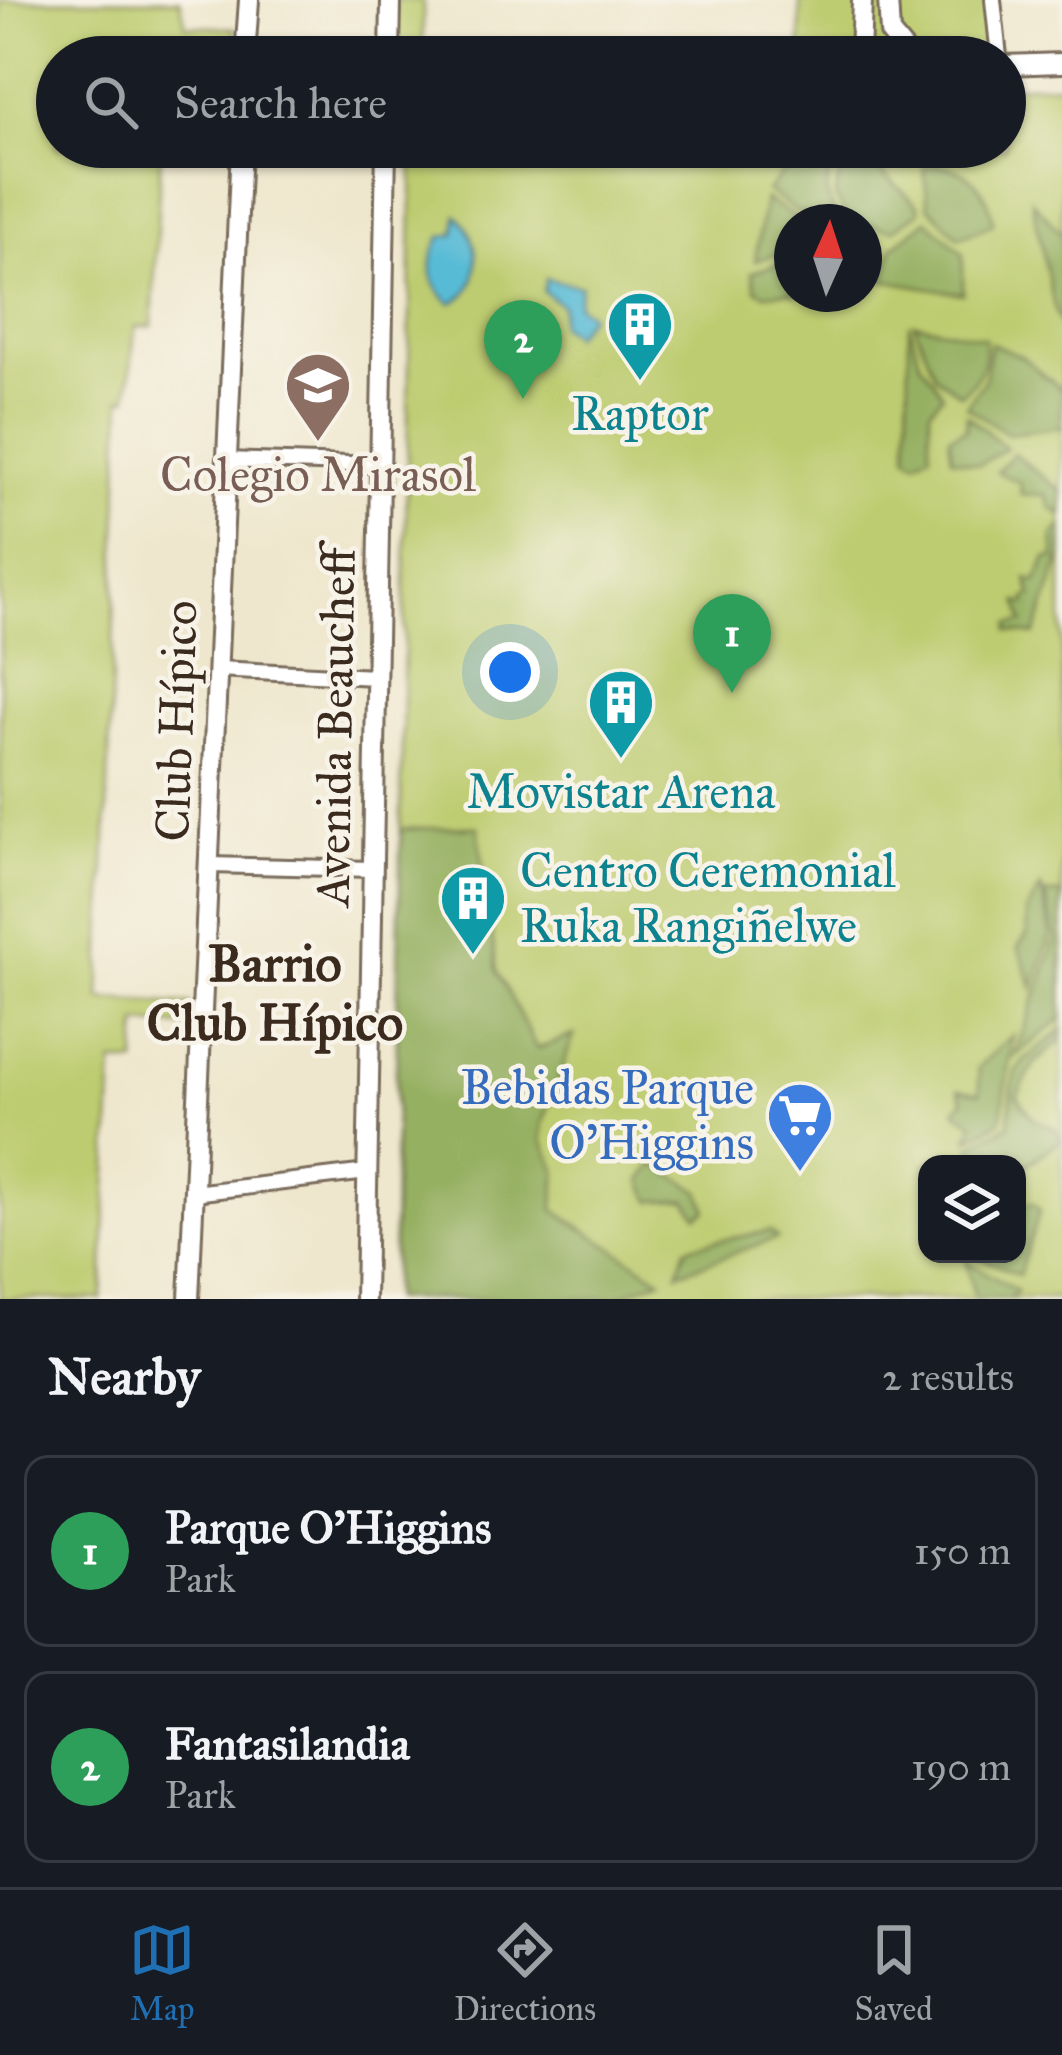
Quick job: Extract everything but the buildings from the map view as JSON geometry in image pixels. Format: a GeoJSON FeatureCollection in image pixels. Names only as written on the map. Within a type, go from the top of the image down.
{"type":"FeatureCollection","features":[{"type":"Feature","properties":{"kind":"main road"},"geometry":{"type":"LineString","coordinates":[[246,36],[249,0]]}},
{"type":"Feature","properties":{"kind":"main road"},"geometry":{"type":"LineString","coordinates":[[390,36],[391,0]]}},
{"type":"Feature","properties":{"kind":"main road"},"geometry":{"type":"LineString","coordinates":[[861,36],[862,0]]}},
{"type":"Feature","properties":{"kind":"main road"},"geometry":{"type":"LineString","coordinates":[[888,0],[892,36]]}},
{"type":"Feature","properties":{"kind":"main road"},"geometry":{"type":"LineString","coordinates":[[1026,64],[1062,63]]}},
{"type":"Feature","properties":{"kind":"main road","name":"Club Hípico"},"geometry":{"type":"LineString","coordinates":[[189,1299],[240,168]]}},
{"type":"Feature","properties":{"kind":"main road","name":"Avenida Beaucheff"},"geometry":{"type":"LineString","coordinates":[[365,1299],[385,168]]}},
{"type":"Feature","properties":{"kind":"street"},"geometry":{"type":"LineString","coordinates":[[993,0],[997,36]]}},
{"type":"Feature","properties":{"kind":"street"},"geometry":{"type":"LineString","coordinates":[[226,460],[379,465]]}},
{"type":"Feature","properties":{"kind":"street"},"geometry":{"type":"LineString","coordinates":[[217,669],[375,677]]}},
{"type":"Feature","properties":{"kind":"street"},"geometry":{"type":"LineString","coordinates":[[210,866],[372,869]]}},
{"type":"Feature","properties":{"kind":"street"},"geometry":{"type":"LineString","coordinates":[[194,1193],[367,1172]]}},
{"type":"Feature","properties":{"kind":"green space"},"geometry":{"type":"Polygon","coordinates":[[[0,0],[180,0],[186,26],[235,28],[235,36],[36,36],[36,168],[160,168],[152,326],[135,327],[128,398],[122,398],[100,999],[190,1004],[191,1026],[138,1024],[136,1063],[113,1063],[102,1299],[0,1299],[0,0]]]}},
{"type":"Feature","properties":{"kind":"green space"},"geometry":{"type":"Polygon","coordinates":[[[395,0],[423,0],[423,36],[395,36],[395,0]]]}},
{"type":"Feature","properties":{"kind":"green space"},"geometry":{"type":"Polygon","coordinates":[[[800,0],[989,0],[993,36],[801,36],[800,0]]]}},
{"type":"Feature","properties":{"kind":"green space"},"geometry":{"type":"Polygon","coordinates":[[[1062,84],[1062,1299],[392,1299],[413,168],[1026,168],[1026,85],[1062,84]]]}},
{"type":"Feature","properties":{"kind":"green space"},"geometry":{"type":"Polygon","coordinates":[[[829,168],[831,204],[786,204],[767,191],[784,171],[829,168]]]}},
{"type":"Feature","properties":{"kind":"green space"},"geometry":{"type":"Polygon","coordinates":[[[841,168],[877,168],[919,206],[919,212],[893,230],[882,228],[882,204],[839,204],[835,196],[841,168]]]}},
{"type":"Feature","properties":{"kind":"green space"},"geometry":{"type":"Polygon","coordinates":[[[924,168],[950,168],[979,187],[993,224],[959,238],[928,206],[924,168]]]}},
{"type":"Feature","properties":{"kind":"green space"},"geometry":{"type":"Polygon","coordinates":[[[765,199],[774,205],[774,255],[755,261],[765,199]]]}},
{"type":"Feature","properties":{"kind":"green space"},"geometry":{"type":"Polygon","coordinates":[[[1032,200],[1062,234],[1062,328],[1055,311],[1032,200]]]}},
{"type":"Feature","properties":{"kind":"green space"},"geometry":{"type":"Polygon","coordinates":[[[927,220],[963,254],[963,294],[883,280],[893,247],[927,220]]]}},
{"type":"Feature","properties":{"kind":"green space"},"geometry":{"type":"Polygon","coordinates":[[[774,265],[774,293],[756,289],[752,272],[774,265]]]}},
{"type":"Feature","properties":{"kind":"green space"},"geometry":{"type":"Polygon","coordinates":[[[909,323],[920,361],[943,394],[930,409],[930,453],[916,461],[908,456],[909,323]]]}},
{"type":"Feature","properties":{"kind":"green space"},"geometry":{"type":"Polygon","coordinates":[[[914,323],[985,338],[981,370],[960,394],[935,375],[914,323]]]}},
{"type":"Feature","properties":{"kind":"green space"},"geometry":{"type":"Polygon","coordinates":[[[991,343],[1021,356],[1062,390],[1062,427],[1008,434],[966,406],[984,381],[991,343]]]}},
{"type":"Feature","properties":{"kind":"green space"},"geometry":{"type":"Polygon","coordinates":[[[967,415],[1006,448],[979,465],[952,458],[949,436],[966,429],[967,415]]]}},
{"type":"Feature","properties":{"kind":"green space"},"geometry":{"type":"Polygon","coordinates":[[[1013,453],[1062,492],[1062,515],[1050,507],[1046,495],[1021,494],[1020,483],[997,472],[1013,453]]]}},
{"type":"Feature","properties":{"kind":"green space"},"geometry":{"type":"Polygon","coordinates":[[[1062,526],[1062,555],[1035,635],[1009,631],[1010,624],[1024,622],[1018,602],[1027,604],[1026,598],[1032,596],[1027,579],[1036,582],[1047,558],[1055,558],[1053,535],[1062,526]]]}},
{"type":"Feature","properties":{"kind":"green space"},"geometry":{"type":"Polygon","coordinates":[[[478,827],[497,971],[537,1049],[574,1035],[542,1125],[542,1140],[557,1170],[554,1210],[661,1279],[614,1299],[392,1299],[401,829],[478,827]]]}},
{"type":"Feature","properties":{"kind":"green space"},"geometry":{"type":"Polygon","coordinates":[[[1041,888],[1051,934],[1033,987],[1018,947],[1027,935],[1026,912],[1041,888]]]}},
{"type":"Feature","properties":{"kind":"green space"},"geometry":{"type":"Polygon","coordinates":[[[1045,894],[1062,894],[1062,1018],[1014,1057],[1056,938],[1045,894]]]}},
{"type":"Feature","properties":{"kind":"green space"},"geometry":{"type":"Polygon","coordinates":[[[1062,1030],[1062,1039],[1034,1064],[1017,1096],[1034,1119],[1056,1129],[1060,1141],[1026,1166],[1026,1155],[971,1155],[972,1145],[1009,1125],[1014,1077],[1032,1054],[1062,1030]]]}},
{"type":"Feature","properties":{"kind":"green space"},"geometry":{"type":"Polygon","coordinates":[[[1013,1035],[1001,1121],[968,1139],[974,1123],[955,1110],[963,1101],[959,1090],[980,1093],[978,1067],[1013,1035]]]}},
{"type":"Feature","properties":{"kind":"green space"},"geometry":{"type":"Polygon","coordinates":[[[654,1164],[700,1191],[707,1210],[697,1216],[687,1200],[651,1201],[642,1181],[654,1164]]]}},
{"type":"Feature","properties":{"kind":"green space"},"geometry":{"type":"Polygon","coordinates":[[[1032,1202],[1040,1210],[1026,1253],[1026,1205],[1032,1202]]]}},
{"type":"Feature","properties":{"kind":"green space"},"geometry":{"type":"Polygon","coordinates":[[[770,1231],[777,1238],[678,1273],[686,1248],[770,1231]]]}},
{"type":"Feature","properties":{"kind":"green space"},"geometry":{"type":"Polygon","coordinates":[[[966,1263],[1017,1291],[1010,1299],[975,1299],[966,1263]]]}},
{"type":"Feature","properties":{"kind":"green space"},"geometry":{"type":"Polygon","coordinates":[[[992,1263],[1023,1263],[1019,1275],[992,1263]]]}},
{"type":"Feature","properties":{"kind":"water"},"geometry":{"type":"Polygon","coordinates":[[[457,215],[471,236],[476,263],[470,288],[451,303],[437,288],[432,263],[441,237],[455,234],[457,215]]]}},
{"type":"Feature","properties":{"kind":"water"},"geometry":{"type":"Polygon","coordinates":[[[546,279],[581,286],[577,305],[590,314],[573,336],[559,325],[562,306],[543,291],[546,279]]]}},
{"type":"Feature","properties":{"kind":"place","name":"Raptor"},"geometry":{"type":"Point","coordinates":[640,383]}},
{"type":"Feature","properties":{"kind":"place","name":"Fantasilandia"},"geometry":{"type":"Point","coordinates":[523,399]}},
{"type":"Feature","properties":{"kind":"place","name":"Colegio Mirasol"},"geometry":{"type":"Point","coordinates":[318,444]}},
{"type":"Feature","properties":{"kind":"place","name":"Parque O'Higgins"},"geometry":{"type":"Point","coordinates":[732,693]}},
{"type":"Feature","properties":{"kind":"place","name":"Movistar Arena"},"geometry":{"type":"Point","coordinates":[621,761]}},
{"type":"Feature","properties":{"kind":"place","name":"Centro Ceremonial Ruka Rangiñelwe"},"geometry":{"type":"Point","coordinates":[473,957]}},
{"type":"Feature","properties":{"kind":"place","name":"Bebidas Parque O'Higgins"},"geometry":{"type":"Point","coordinates":[800,1174]}},
{"type":"Feature","properties":{"kind":"district","name":"Barrio Club Hípico"},"geometry":{"type":"Point","coordinates":[275,993]}}]}
